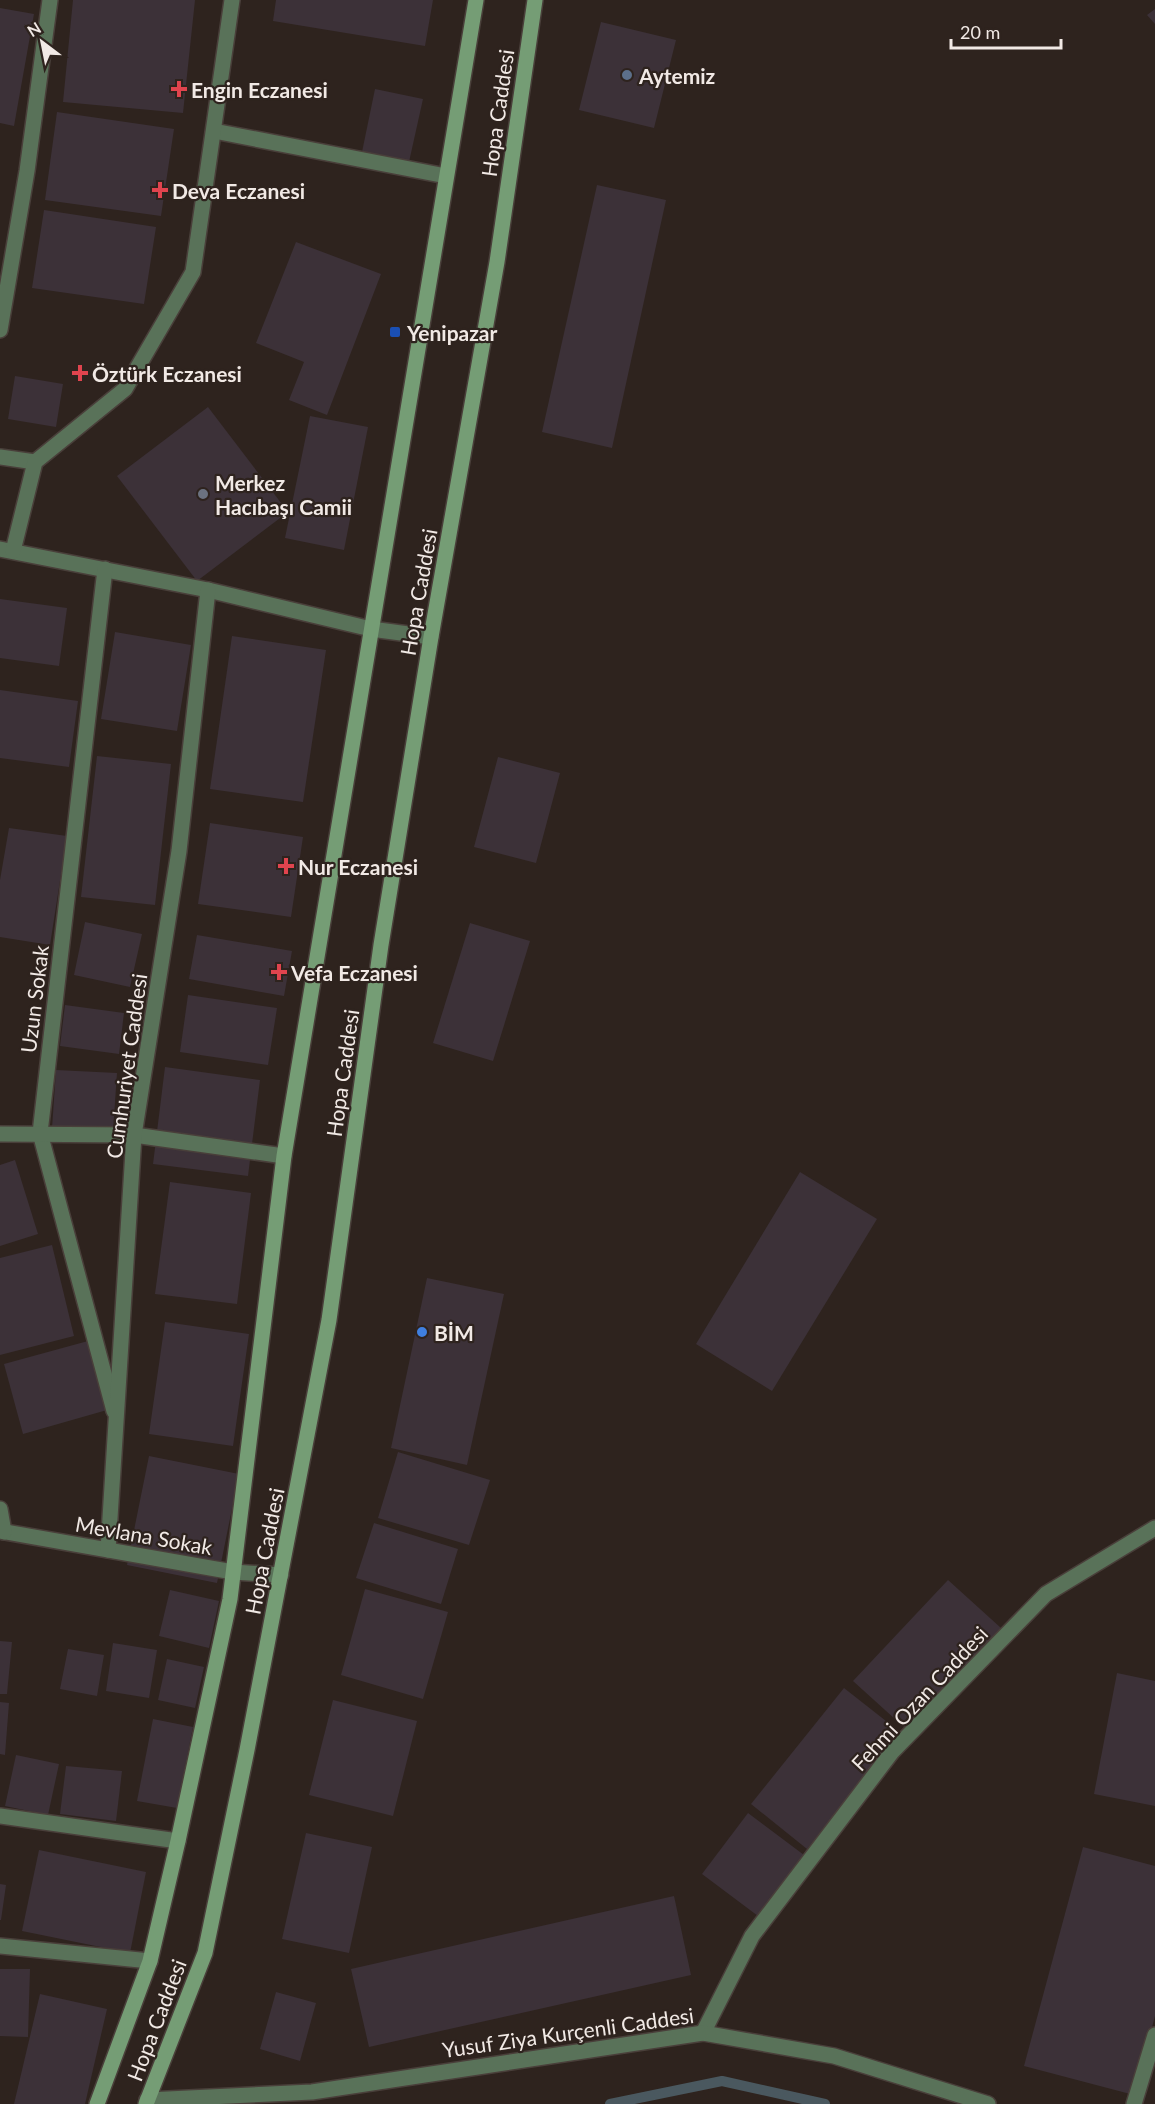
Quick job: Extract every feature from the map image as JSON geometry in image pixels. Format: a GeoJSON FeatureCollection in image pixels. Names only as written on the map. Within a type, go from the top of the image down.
{"type":"FeatureCollection","features":[{"type":"Feature","properties":{"kind":"main road","name":"Hopa Caddesi"},"geometry":{"type":"LineString","coordinates":[[96,2104],[150,1960],[230,1599],[284,1156],[476,0]]}},
{"type":"Feature","properties":{"kind":"main road","name":"Hopa Caddesi"},"geometry":{"type":"LineString","coordinates":[[147,2102],[205,1953],[281,1575],[329,1320],[381,945],[431,637],[497,262],[535,0]]}},
{"type":"Feature","properties":{"kind":"street"},"geometry":{"type":"LineString","coordinates":[[0,330],[27,171],[50,0]]}},
{"type":"Feature","properties":{"kind":"street"},"geometry":{"type":"LineString","coordinates":[[232,0],[193,272],[125,389],[35,462],[7,550],[208,590],[371,629],[431,637]]}},
{"type":"Feature","properties":{"kind":"street"},"geometry":{"type":"LineString","coordinates":[[214,131],[446,176]]}},
{"type":"Feature","properties":{"kind":"street"},"geometry":{"type":"LineString","coordinates":[[0,457],[35,462]]}},
{"type":"Feature","properties":{"kind":"street","name":"Uzun Sokak"},"geometry":{"type":"LineString","coordinates":[[105,570],[40,1133],[117,1425]]}},
{"type":"Feature","properties":{"kind":"street","name":"Cumhuriyet Caddesi"},"geometry":{"type":"LineString","coordinates":[[108,1550],[135,1136],[179,851],[208,590]]}},
{"type":"Feature","properties":{"kind":"street"},"geometry":{"type":"LineString","coordinates":[[0,1134],[135,1136],[284,1156]]}},
{"type":"Feature","properties":{"kind":"street"},"geometry":{"type":"LineString","coordinates":[[0,1509],[2,1532]]}},
{"type":"Feature","properties":{"kind":"street","name":"Fehmi Ozan Caddesi"},"geometry":{"type":"LineString","coordinates":[[703,2032],[752,1936],[892,1752],[1046,1594],[1155,1528]]}},
{"type":"Feature","properties":{"kind":"street","name":"Mevlana Sokak"},"geometry":{"type":"LineString","coordinates":[[2,1532],[233,1572],[281,1575]]}},
{"type":"Feature","properties":{"kind":"street"},"geometry":{"type":"LineString","coordinates":[[0,1816],[178,1840]]}},
{"type":"Feature","properties":{"kind":"street"},"geometry":{"type":"LineString","coordinates":[[0,1946],[150,1960]]}},
{"type":"Feature","properties":{"kind":"street","name":"Yusuf Ziya Kurçenli Caddesi"},"geometry":{"type":"LineString","coordinates":[[147,2102],[312,2092],[703,2032],[834,2056],[988,2104]]}},
{"type":"Feature","properties":{"kind":"street"},"geometry":{"type":"LineString","coordinates":[[1134,2104],[1155,2035]]}},
{"type":"Feature","properties":{"kind":"building"},"geometry":{"type":"Polygon","coordinates":[[[73,0],[195,0],[183,113],[63,102],[73,0]]]}},
{"type":"Feature","properties":{"kind":"building"},"geometry":{"type":"Polygon","coordinates":[[[276,0],[433,0],[425,46],[273,21],[276,0]]]}},
{"type":"Feature","properties":{"kind":"building"},"geometry":{"type":"Polygon","coordinates":[[[0,8],[34,14],[14,126],[0,123],[0,8]]]}},
{"type":"Feature","properties":{"kind":"building"},"geometry":{"type":"Polygon","coordinates":[[[1155,9],[1155,24],[1147,15],[1155,9]]]}},
{"type":"Feature","properties":{"kind":"building"},"geometry":{"type":"Polygon","coordinates":[[[601,22],[676,40],[654,128],[579,110],[601,22]]]}},
{"type":"Feature","properties":{"kind":"building"},"geometry":{"type":"Polygon","coordinates":[[[375,89],[423,99],[409,162],[362,152],[375,89]]]}},
{"type":"Feature","properties":{"kind":"building"},"geometry":{"type":"Polygon","coordinates":[[[57,112],[174,129],[161,216],[45,200],[57,112]]]}},
{"type":"Feature","properties":{"kind":"building"},"geometry":{"type":"Polygon","coordinates":[[[597,185],[666,200],[612,448],[542,432],[597,185]]]}},
{"type":"Feature","properties":{"kind":"building"},"geometry":{"type":"Polygon","coordinates":[[[44,210],[156,227],[144,304],[32,288],[44,210]]]}},
{"type":"Feature","properties":{"kind":"building"},"geometry":{"type":"Polygon","coordinates":[[[296,242],[381,274],[327,415],[289,400],[304,362],[256,343],[296,242]]]}},
{"type":"Feature","properties":{"kind":"building"},"geometry":{"type":"Polygon","coordinates":[[[15,376],[63,384],[56,427],[8,419],[15,376]]]}},
{"type":"Feature","properties":{"kind":"building","name":"Merkez Hacıbaşı Camii"},"geometry":{"type":"Polygon","coordinates":[[[208,407],[288,512],[197,581],[117,476],[208,407]]]}},
{"type":"Feature","properties":{"kind":"building"},"geometry":{"type":"Polygon","coordinates":[[[310,416],[368,427],[344,550],[285,538],[310,416]]]}},
{"type":"Feature","properties":{"kind":"building"},"geometry":{"type":"Polygon","coordinates":[[[0,599],[67,608],[59,666],[0,658],[0,599]]]}},
{"type":"Feature","properties":{"kind":"building"},"geometry":{"type":"Polygon","coordinates":[[[115,632],[191,645],[177,731],[101,719],[115,632]]]}},
{"type":"Feature","properties":{"kind":"building"},"geometry":{"type":"Polygon","coordinates":[[[232,636],[326,650],[303,802],[210,789],[232,636]]]}},
{"type":"Feature","properties":{"kind":"building"},"geometry":{"type":"Polygon","coordinates":[[[0,690],[78,701],[69,767],[0,758],[0,690]]]}},
{"type":"Feature","properties":{"kind":"building"},"geometry":{"type":"Polygon","coordinates":[[[97,756],[171,764],[155,905],[81,897],[97,756]]]}},
{"type":"Feature","properties":{"kind":"building"},"geometry":{"type":"Polygon","coordinates":[[[498,757],[560,773],[536,863],[474,847],[498,757]]]}},
{"type":"Feature","properties":{"kind":"building"},"geometry":{"type":"Polygon","coordinates":[[[210,823],[303,837],[291,917],[198,904],[210,823]]]}},
{"type":"Feature","properties":{"kind":"building"},"geometry":{"type":"Polygon","coordinates":[[[9,828],[67,836],[50,945],[0,937],[0,880],[9,828]]]}},
{"type":"Feature","properties":{"kind":"building"},"geometry":{"type":"Polygon","coordinates":[[[85,922],[142,934],[130,987],[74,975],[85,922]]]}},
{"type":"Feature","properties":{"kind":"building"},"geometry":{"type":"Polygon","coordinates":[[[470,923],[530,941],[493,1061],[433,1043],[470,923]]]}},
{"type":"Feature","properties":{"kind":"building"},"geometry":{"type":"Polygon","coordinates":[[[197,935],[292,951],[284,996],[189,979],[197,935]]]}},
{"type":"Feature","properties":{"kind":"building"},"geometry":{"type":"Polygon","coordinates":[[[188,995],[277,1008],[268,1065],[180,1052],[188,995]]]}},
{"type":"Feature","properties":{"kind":"building"},"geometry":{"type":"Polygon","coordinates":[[[65,1005],[124,1013],[119,1054],[60,1046],[65,1005]]]}},
{"type":"Feature","properties":{"kind":"building"},"geometry":{"type":"Polygon","coordinates":[[[165,1067],[260,1080],[248,1176],[153,1164],[165,1067]]]}},
{"type":"Feature","properties":{"kind":"building"},"geometry":{"type":"Polygon","coordinates":[[[56,1070],[117,1073],[113,1131],[52,1128],[56,1070]]]}},
{"type":"Feature","properties":{"kind":"building"},"geometry":{"type":"Polygon","coordinates":[[[15,1160],[38,1234],[0,1246],[0,1165],[15,1160]]]}},
{"type":"Feature","properties":{"kind":"building"},"geometry":{"type":"Polygon","coordinates":[[[800,1172],[877,1219],[772,1391],[696,1344],[800,1172]]]}},
{"type":"Feature","properties":{"kind":"building"},"geometry":{"type":"Polygon","coordinates":[[[170,1182],[251,1193],[237,1304],[155,1294],[170,1182]]]}},
{"type":"Feature","properties":{"kind":"building"},"geometry":{"type":"Polygon","coordinates":[[[52,1245],[74,1336],[0,1355],[0,1258],[52,1245]]]}},
{"type":"Feature","properties":{"kind":"building"},"geometry":{"type":"Polygon","coordinates":[[[427,1278],[504,1294],[467,1465],[391,1448],[427,1278]]]}},
{"type":"Feature","properties":{"kind":"building"},"geometry":{"type":"Polygon","coordinates":[[[165,1322],[249,1334],[233,1446],[149,1434],[165,1322]]]}},
{"type":"Feature","properties":{"kind":"building"},"geometry":{"type":"Polygon","coordinates":[[[88,1341],[107,1410],[23,1434],[4,1364],[88,1341]]]}},
{"type":"Feature","properties":{"kind":"building"},"geometry":{"type":"Polygon","coordinates":[[[398,1452],[490,1480],[469,1545],[378,1518],[398,1452]]]}},
{"type":"Feature","properties":{"kind":"building"},"geometry":{"type":"Polygon","coordinates":[[[149,1456],[239,1474],[217,1583],[127,1565],[149,1456]]]}},
{"type":"Feature","properties":{"kind":"building"},"geometry":{"type":"Polygon","coordinates":[[[374,1523],[458,1549],[441,1604],[356,1578],[374,1523]]]}},
{"type":"Feature","properties":{"kind":"building"},"geometry":{"type":"Polygon","coordinates":[[[948,1580],[1001,1628],[906,1729],[853,1681],[948,1580]]]}},
{"type":"Feature","properties":{"kind":"building"},"geometry":{"type":"Polygon","coordinates":[[[365,1589],[448,1612],[423,1699],[341,1675],[365,1589]]]}},
{"type":"Feature","properties":{"kind":"building"},"geometry":{"type":"Polygon","coordinates":[[[170,1590],[219,1601],[209,1648],[159,1636],[170,1590]]]}},
{"type":"Feature","properties":{"kind":"building"},"geometry":{"type":"Polygon","coordinates":[[[0,1641],[12,1642],[7,1694],[0,1694],[0,1641]]]}},
{"type":"Feature","properties":{"kind":"building"},"geometry":{"type":"Polygon","coordinates":[[[113,1643],[157,1650],[149,1698],[106,1691],[113,1643]]]}},
{"type":"Feature","properties":{"kind":"building"},"geometry":{"type":"Polygon","coordinates":[[[68,1649],[104,1655],[97,1696],[60,1689],[68,1649]]]}},
{"type":"Feature","properties":{"kind":"building"},"geometry":{"type":"Polygon","coordinates":[[[167,1659],[204,1667],[195,1708],[158,1700],[167,1659]]]}},
{"type":"Feature","properties":{"kind":"building"},"geometry":{"type":"Polygon","coordinates":[[[1117,1673],[1155,1681],[1155,1806],[1094,1794],[1117,1673]]]}},
{"type":"Feature","properties":{"kind":"building"},"geometry":{"type":"Polygon","coordinates":[[[844,1688],[900,1732],[807,1849],[751,1804],[844,1688]]]}},
{"type":"Feature","properties":{"kind":"building"},"geometry":{"type":"Polygon","coordinates":[[[333,1700],[417,1721],[393,1816],[309,1795],[333,1700]]]}},
{"type":"Feature","properties":{"kind":"building"},"geometry":{"type":"Polygon","coordinates":[[[0,1702],[9,1703],[5,1755],[0,1754],[0,1702]]]}},
{"type":"Feature","properties":{"kind":"building"},"geometry":{"type":"Polygon","coordinates":[[[153,1719],[193,1727],[177,1808],[137,1801],[153,1719]]]}},
{"type":"Feature","properties":{"kind":"building"},"geometry":{"type":"Polygon","coordinates":[[[16,1755],[59,1764],[48,1815],[5,1806],[16,1755]]]}},
{"type":"Feature","properties":{"kind":"building"},"geometry":{"type":"Polygon","coordinates":[[[66,1766],[122,1771],[116,1821],[60,1814],[66,1766]]]}},
{"type":"Feature","properties":{"kind":"building"},"geometry":{"type":"Polygon","coordinates":[[[748,1813],[804,1855],[758,1916],[702,1874],[748,1813]]]}},
{"type":"Feature","properties":{"kind":"building"},"geometry":{"type":"Polygon","coordinates":[[[306,1833],[372,1847],[349,1953],[282,1939],[306,1833]]]}},
{"type":"Feature","properties":{"kind":"building"},"geometry":{"type":"Polygon","coordinates":[[[1083,1847],[1155,1866],[1155,2016],[1134,2095],[1024,2066],[1083,1847]]]}},
{"type":"Feature","properties":{"kind":"building"},"geometry":{"type":"Polygon","coordinates":[[[39,1850],[146,1872],[130,1953],[22,1931],[39,1850]]]}},
{"type":"Feature","properties":{"kind":"building"},"geometry":{"type":"Polygon","coordinates":[[[0,1884],[6,1885],[1,1920],[0,1920],[0,1884]]]}},
{"type":"Feature","properties":{"kind":"building"},"geometry":{"type":"Polygon","coordinates":[[[674,1896],[691,1975],[369,2047],[351,1969],[674,1896]]]}},
{"type":"Feature","properties":{"kind":"building"},"geometry":{"type":"Polygon","coordinates":[[[0,1969],[30,1969],[28,2037],[0,2036],[0,1969]]]}},
{"type":"Feature","properties":{"kind":"building"},"geometry":{"type":"Polygon","coordinates":[[[276,1992],[316,2003],[300,2061],[260,2049],[276,1992]]]}},
{"type":"Feature","properties":{"kind":"building"},"geometry":{"type":"Polygon","coordinates":[[[40,1994],[107,2009],[85,2104],[14,2104],[40,1994]]]}},
{"type":"Feature","properties":{"kind":"waterway"},"geometry":{"type":"LineString","coordinates":[[610,2104],[722,2081],[825,2104]]}},
{"type":"Feature","properties":{"kind":"place","name":"Aytemiz"},"geometry":{"type":"Point","coordinates":[627,75]}},
{"type":"Feature","properties":{"kind":"place","name":"Engin Eczanesi"},"geometry":{"type":"Point","coordinates":[179,89]}},
{"type":"Feature","properties":{"kind":"place","name":"Deva Eczanesi"},"geometry":{"type":"Point","coordinates":[160,190]}},
{"type":"Feature","properties":{"kind":"place","name":"Yenipazar"},"geometry":{"type":"Point","coordinates":[395,332]}},
{"type":"Feature","properties":{"kind":"place","name":"Öztürk Eczanesi"},"geometry":{"type":"Point","coordinates":[80,373]}},
{"type":"Feature","properties":{"kind":"place","name":"Merkez Hacıbaşı Camii"},"geometry":{"type":"Point","coordinates":[203,494]}},
{"type":"Feature","properties":{"kind":"place","name":"Nur Eczanesi"},"geometry":{"type":"Point","coordinates":[286,866]}},
{"type":"Feature","properties":{"kind":"place","name":"Vefa Eczanesi"},"geometry":{"type":"Point","coordinates":[279,972]}},
{"type":"Feature","properties":{"kind":"place","name":"BİM"},"geometry":{"type":"Point","coordinates":[422,1332]}}]}
